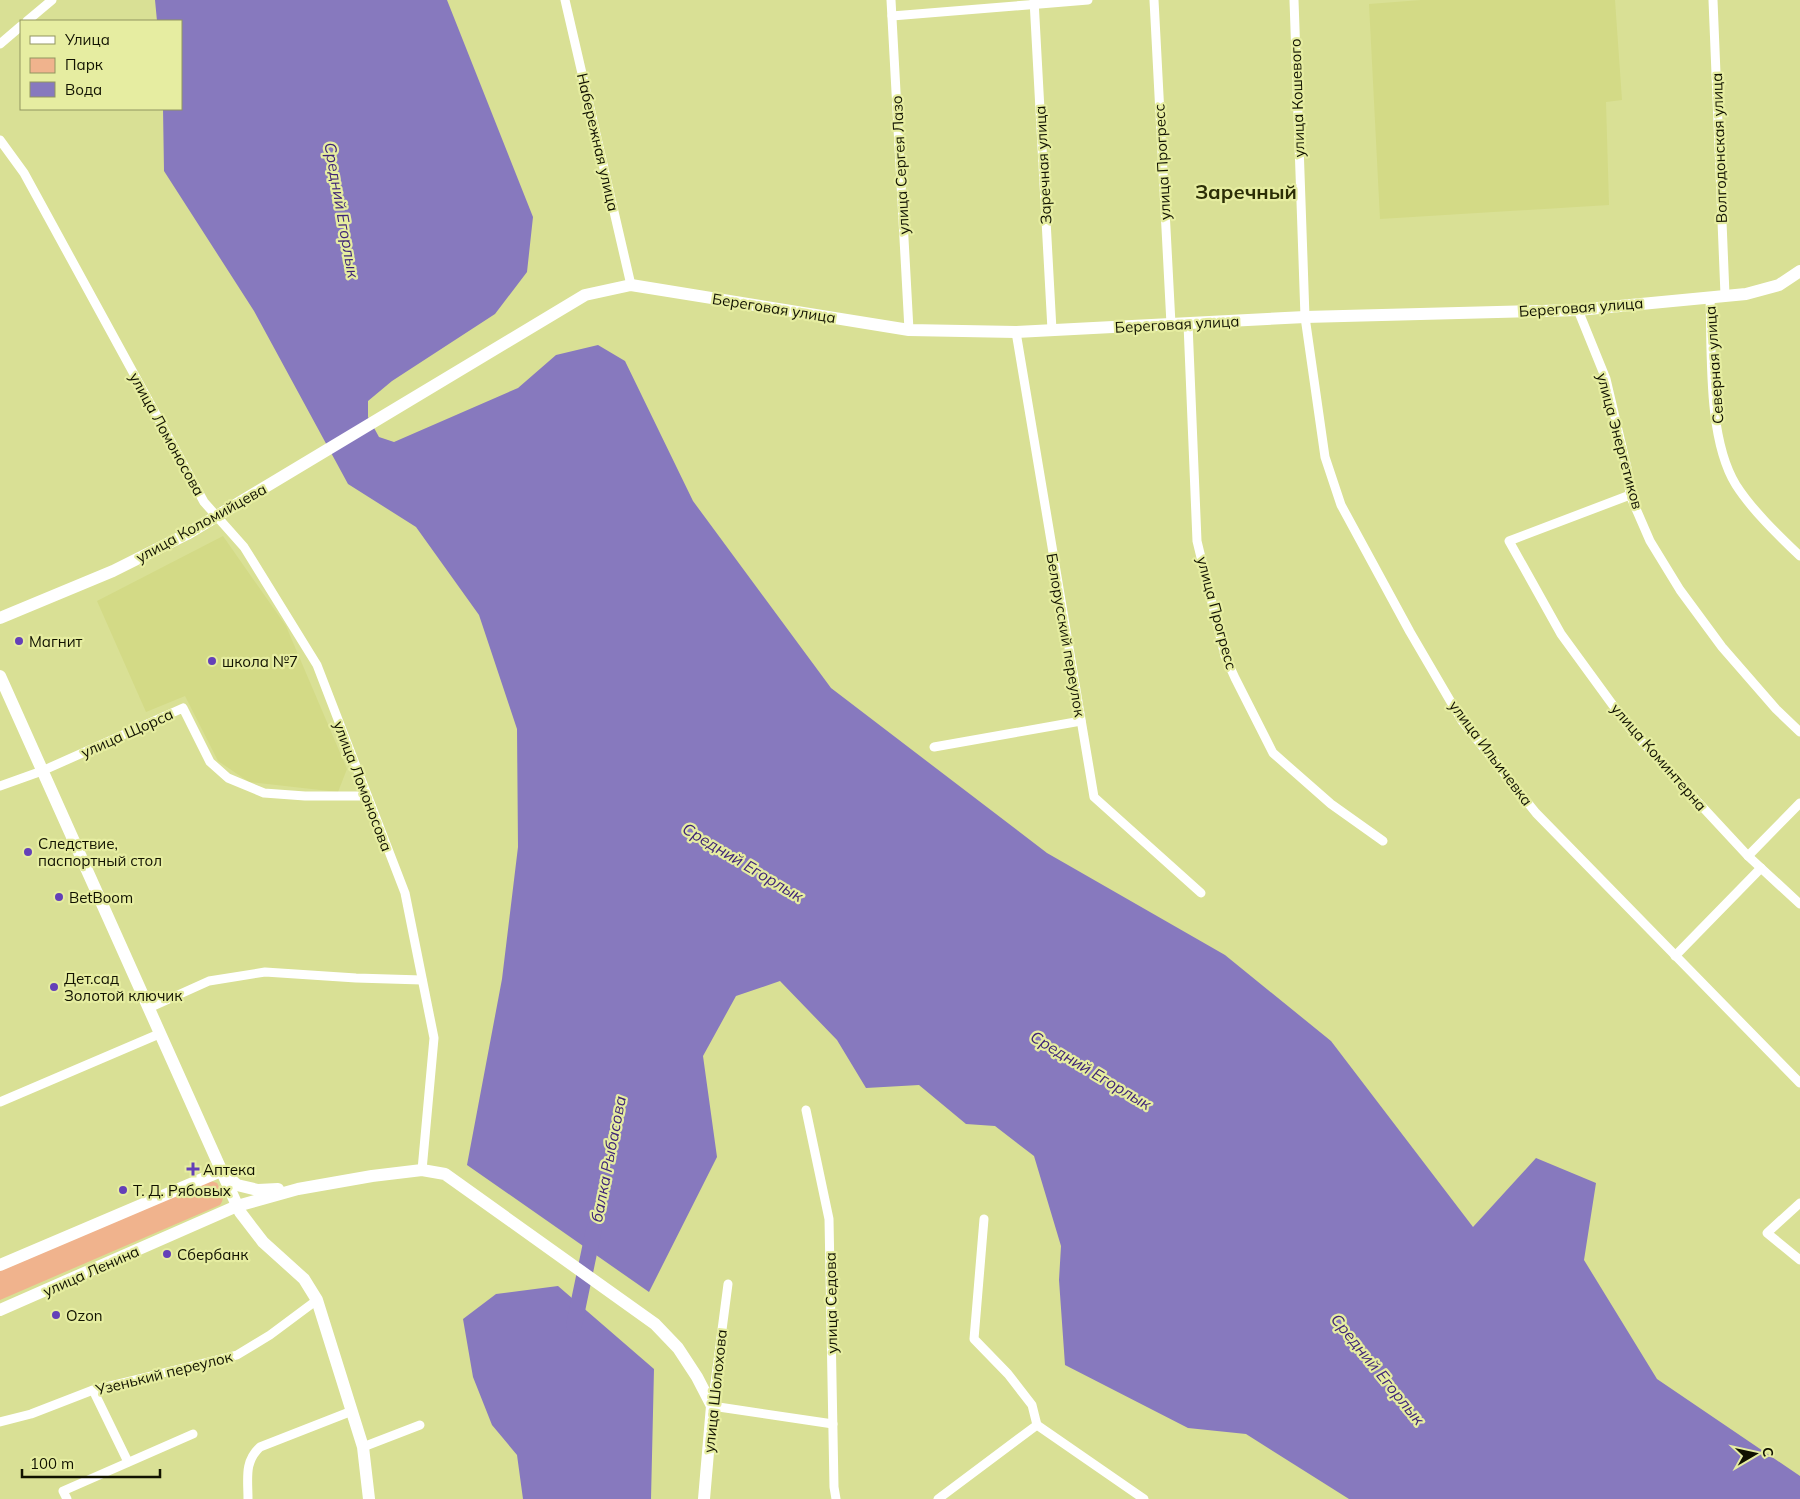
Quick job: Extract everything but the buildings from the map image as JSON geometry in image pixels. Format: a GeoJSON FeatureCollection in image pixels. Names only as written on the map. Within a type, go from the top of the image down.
{"type":"FeatureCollection","features":[{"type":"Feature","properties":{"kind":"main road","name":"Береговая улица"},"geometry":{"type":"LineString","coordinates":[[631,285],[909,330],[1016,332],[1305,317],[1578,310],[1746,294],[1779,285],[1800,271]]}},
{"type":"Feature","properties":{"kind":"main road","name":"улица Коломийцева"},"geometry":{"type":"LineString","coordinates":[[0,618],[113,571],[187,534],[584,295],[631,285]]}},
{"type":"Feature","properties":{"kind":"main road"},"geometry":{"type":"LineString","coordinates":[[0,676],[240,1212],[263,1242],[304,1279],[317,1300],[363,1447],[369,1499]]}},
{"type":"Feature","properties":{"kind":"main road"},"geometry":{"type":"LineString","coordinates":[[221,1171],[237,1185],[258,1190],[298,1189],[372,1176],[422,1170],[445,1174],[655,1324],[678,1348],[697,1376],[712,1406]]}},
{"type":"Feature","properties":{"kind":"main road"},"geometry":{"type":"LineString","coordinates":[[0,1265],[221,1171]]}},
{"type":"Feature","properties":{"kind":"main road","name":"улица Ленина"},"geometry":{"type":"LineString","coordinates":[[0,1310],[237,1206],[298,1189]]}},
{"type":"Feature","properties":{"kind":"main road","name":"улица Шолохова"},"geometry":{"type":"LineString","coordinates":[[704,1499],[712,1406]]}},
{"type":"Feature","properties":{"kind":"street"},"geometry":{"type":"LineString","coordinates":[[28,20],[52,0]]}},
{"type":"Feature","properties":{"kind":"street","name":"Набережная улица"},"geometry":{"type":"LineString","coordinates":[[565,0],[631,285]]}},
{"type":"Feature","properties":{"kind":"street","name":"улица Сергея Лазо"},"geometry":{"type":"LineString","coordinates":[[891,0],[909,330]]}},
{"type":"Feature","properties":{"kind":"street"},"geometry":{"type":"LineString","coordinates":[[892,16],[1034,2],[1088,0]]}},
{"type":"Feature","properties":{"kind":"street","name":"улица Прогресс"},"geometry":{"type":"LineString","coordinates":[[1154,0],[1171,324]]}},
{"type":"Feature","properties":{"kind":"street","name":"улица Кошевого"},"geometry":{"type":"LineString","coordinates":[[1294,0],[1305,317]]}},
{"type":"Feature","properties":{"kind":"street","name":"Волгодонская улица"},"geometry":{"type":"LineString","coordinates":[[1713,0],[1725,295]]}},
{"type":"Feature","properties":{"kind":"street","name":"Заречная улица"},"geometry":{"type":"LineString","coordinates":[[1034,2],[1052,330]]}},
{"type":"Feature","properties":{"kind":"street"},"geometry":{"type":"LineString","coordinates":[[0,44],[20,27]]}},
{"type":"Feature","properties":{"kind":"street","name":"улица Ломоносова"},"geometry":{"type":"LineString","coordinates":[[0,140],[24,173],[204,502],[244,547],[317,665],[405,893],[434,1038],[422,1170]]}},
{"type":"Feature","properties":{"kind":"street","name":"Северная улица"},"geometry":{"type":"LineString","coordinates":[[1710,297],[1714,404],[1721,452],[1736,484],[1768,525],[1800,556]]}},
{"type":"Feature","properties":{"kind":"street","name":"улица Энергетиков"},"geometry":{"type":"LineString","coordinates":[[1578,310],[1606,379],[1625,459],[1630,495],[1650,541],[1680,590],[1722,647],[1800,732]]}},
{"type":"Feature","properties":{"kind":"street","name":"улица Ильичевка"},"geometry":{"type":"LineString","coordinates":[[1305,317],[1325,457],[1341,505],[1410,632],[1462,720],[1536,813],[1800,1083]]}},
{"type":"Feature","properties":{"kind":"street","name":"улица Прогресс"},"geometry":{"type":"LineString","coordinates":[[1188,324],[1197,541],[1226,656],[1234,678],[1273,753],[1330,804],[1383,841]]}},
{"type":"Feature","properties":{"kind":"street","name":"Белорусский переулок"},"geometry":{"type":"LineString","coordinates":[[1016,332],[1094,797],[1201,893]]}},
{"type":"Feature","properties":{"kind":"street","name":"улица Коминтерна"},"geometry":{"type":"LineString","coordinates":[[1630,495],[1509,541],[1562,634],[1631,730],[1748,856],[1800,904]]}},
{"type":"Feature","properties":{"kind":"street","name":"улица Щорса"},"geometry":{"type":"LineString","coordinates":[[0,786],[42,771],[183,708],[210,762],[228,778],[264,793],[305,796],[367,796]]}},
{"type":"Feature","properties":{"kind":"street"},"geometry":{"type":"LineString","coordinates":[[934,747],[1081,721]]}},
{"type":"Feature","properties":{"kind":"street"},"geometry":{"type":"LineString","coordinates":[[1748,856],[1800,803]]}},
{"type":"Feature","properties":{"kind":"street"},"geometry":{"type":"LineString","coordinates":[[1675,956],[1761,868]]}},
{"type":"Feature","properties":{"kind":"street"},"geometry":{"type":"LineString","coordinates":[[149,1008],[208,981],[265,972],[422,980]]}},
{"type":"Feature","properties":{"kind":"street"},"geometry":{"type":"LineString","coordinates":[[0,1102],[159,1034]]}},
{"type":"Feature","properties":{"kind":"street","name":"улица Седова"},"geometry":{"type":"LineString","coordinates":[[806,1110],[829,1219],[836,1499]]}},
{"type":"Feature","properties":{"kind":"street"},"geometry":{"type":"LineString","coordinates":[[1800,1203],[1767,1233],[1800,1260]]}},
{"type":"Feature","properties":{"kind":"street"},"geometry":{"type":"LineString","coordinates":[[984,1219],[974,1339],[1008,1374],[1032,1405],[1037,1425],[1144,1499]]}},
{"type":"Feature","properties":{"kind":"street","name":"улица Шолохова"},"geometry":{"type":"LineString","coordinates":[[712,1406],[728,1284]]}},
{"type":"Feature","properties":{"kind":"street","name":"Узенький переулок"},"geometry":{"type":"LineString","coordinates":[[0,1422],[30,1414],[93,1390],[237,1355],[270,1335],[317,1300]]}},
{"type":"Feature","properties":{"kind":"street"},"geometry":{"type":"LineString","coordinates":[[93,1390],[128,1462]]}},
{"type":"Feature","properties":{"kind":"street"},"geometry":{"type":"LineString","coordinates":[[712,1406],[833,1424]]}},
{"type":"Feature","properties":{"kind":"street"},"geometry":{"type":"LineString","coordinates":[[248,1499],[247,1468],[252,1454],[260,1447],[352,1411]]}},
{"type":"Feature","properties":{"kind":"street"},"geometry":{"type":"LineString","coordinates":[[363,1447],[420,1425]]}},
{"type":"Feature","properties":{"kind":"street"},"geometry":{"type":"LineString","coordinates":[[938,1499],[1037,1425]]}},
{"type":"Feature","properties":{"kind":"street"},"geometry":{"type":"LineString","coordinates":[[67,1499],[63,1491],[193,1434]]}},
{"type":"Feature","properties":{"kind":"shaded area"},"geometry":{"type":"Polygon","coordinates":[[[1421,0],[1615,0],[1622,100],[1606,102],[1609,205],[1380,219],[1369,4],[1421,0]]]}},
{"type":"Feature","properties":{"kind":"shaded area","name":"школа №7"},"geometry":{"type":"Polygon","coordinates":[[[223,536],[286,626],[347,769],[338,792],[249,782],[218,761],[185,696],[146,712],[97,601],[223,536]]]}},
{"type":"Feature","properties":{"kind":"green space"},"geometry":{"type":"Polygon","coordinates":[[[211,1181],[217,1183],[221,1191],[223,1199],[220,1205],[0,1300],[0,1271],[211,1181]]]}},
{"type":"Feature","properties":{"kind":"water","name":"Средний Егорлык"},"geometry":{"type":"Polygon","coordinates":[[[155,0],[447,0],[533,217],[527,272],[495,314],[392,381],[368,401],[368,417],[379,437],[394,442],[518,388],[556,355],[598,345],[625,361],[693,501],[831,688],[1047,853],[1225,955],[1331,1041],[1473,1227],[1536,1158],[1596,1183],[1584,1260],[1657,1379],[1800,1476],[1800,1499],[1349,1499],[1246,1434],[1188,1428],[1065,1365],[1059,1280],[1061,1246],[1034,1156],[995,1126],[966,1124],[919,1085],[866,1088],[837,1040],[780,981],[736,996],[703,1056],[717,1157],[649,1292],[467,1165],[502,979],[518,847],[517,729],[479,615],[416,527],[348,484],[254,311],[164,171],[163,110],[182,110],[182,20],[157,20],[155,0]]]}},
{"type":"Feature","properties":{"kind":"water"},"geometry":{"type":"Polygon","coordinates":[[[558,1286],[654,1369],[651,1499],[523,1499],[517,1455],[492,1425],[473,1377],[463,1319],[496,1294],[558,1286]]]}},
{"type":"Feature","properties":{"kind":"waterway","name":"балка Рыбасова"},"geometry":{"type":"LineString","coordinates":[[574,1325],[594,1229]]}},
{"type":"Feature","properties":{"kind":"place","name":"Магнит"},"geometry":{"type":"Point","coordinates":[19,641]}},
{"type":"Feature","properties":{"kind":"place","name":"школа №7"},"geometry":{"type":"Point","coordinates":[212,661]}},
{"type":"Feature","properties":{"kind":"place","name":"Следствие, паспортный стол"},"geometry":{"type":"Point","coordinates":[28,852]}},
{"type":"Feature","properties":{"kind":"place","name":"BetBoom"},"geometry":{"type":"Point","coordinates":[59,897]}},
{"type":"Feature","properties":{"kind":"place","name":"Дет.сад Золотой ключик"},"geometry":{"type":"Point","coordinates":[54,987]}},
{"type":"Feature","properties":{"kind":"place","name":"Аптека"},"geometry":{"type":"Point","coordinates":[193,1169]}},
{"type":"Feature","properties":{"kind":"place","name":"Т. Д. Рябовых"},"geometry":{"type":"Point","coordinates":[123,1190]}},
{"type":"Feature","properties":{"kind":"place","name":"Сбербанк"},"geometry":{"type":"Point","coordinates":[167,1254]}},
{"type":"Feature","properties":{"kind":"place","name":"Ozon"},"geometry":{"type":"Point","coordinates":[56,1315]}},
{"type":"Feature","properties":{"kind":"district","name":"Заречный"},"geometry":{"type":"Point","coordinates":[1246,191]}}]}
